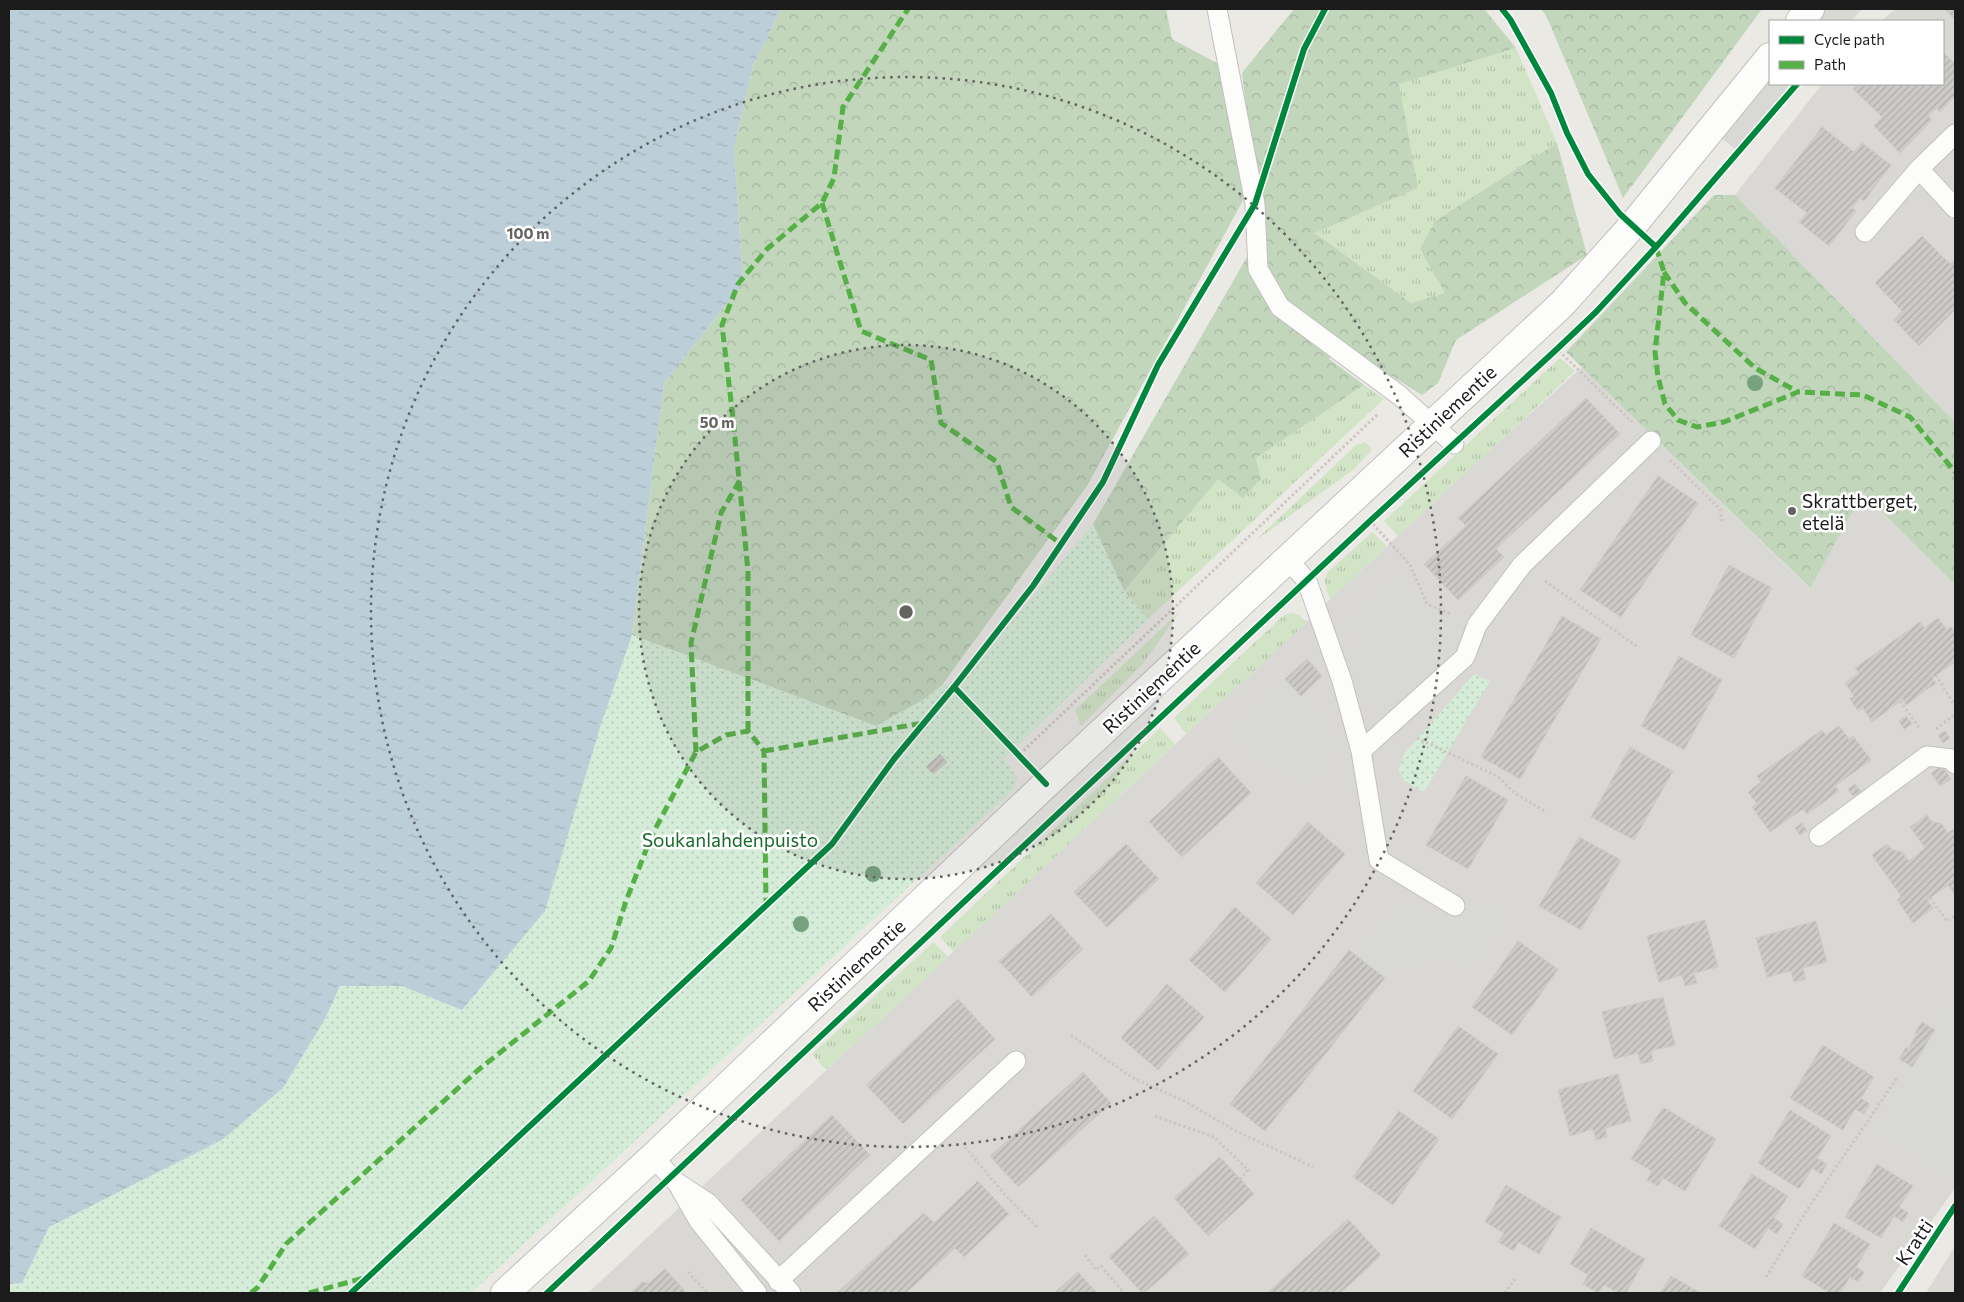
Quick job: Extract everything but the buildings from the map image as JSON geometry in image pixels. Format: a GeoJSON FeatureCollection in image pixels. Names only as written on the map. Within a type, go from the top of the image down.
{"type":"FeatureCollection","features":[{"type":"Feature","properties":{"kind":"street"},"geometry":{"type":"LineString","coordinates":[[1801,20],[1810,9]]}},
{"type":"Feature","properties":{"kind":"street","name":"Ristiniementie"},"geometry":{"type":"LineString","coordinates":[[505,1293],[653,1157],[1046,784],[1562,304],[1644,211],[1769,58]]}},
{"type":"Feature","properties":{"kind":"lane"},"geometry":{"type":"LineString","coordinates":[[1218,9],[1255,204],[1258,269],[1280,307],[1399,395],[1454,444]]}},
{"type":"Feature","properties":{"kind":"lane"},"geometry":{"type":"LineString","coordinates":[[1865,232],[1919,170],[1955,134]]}},
{"type":"Feature","properties":{"kind":"lane"},"geometry":{"type":"LineString","coordinates":[[1919,170],[1955,208]]}},
{"type":"Feature","properties":{"kind":"lane"},"geometry":{"type":"LineString","coordinates":[[1361,751],[1465,657],[1477,624],[1522,565],[1651,441]]}},
{"type":"Feature","properties":{"kind":"lane"},"geometry":{"type":"LineString","coordinates":[[1288,560],[1307,581],[1342,681],[1361,751],[1379,860],[1455,906]]}},
{"type":"Feature","properties":{"kind":"lane"},"geometry":{"type":"LineString","coordinates":[[1818,836],[1927,756],[1952,759],[1955,764]]}},
{"type":"Feature","properties":{"kind":"lane"},"geometry":{"type":"LineString","coordinates":[[676,1182],[708,1203],[784,1287],[1016,1061]]}},
{"type":"Feature","properties":{"kind":"lane"},"geometry":{"type":"LineString","coordinates":[[653,1157],[676,1182],[699,1221],[757,1293]]}},
{"type":"Feature","properties":{"kind":"path"},"geometry":{"type":"LineString","coordinates":[[1550,356],[1563,343]]}},
{"type":"Feature","properties":{"kind":"path"},"geometry":{"type":"LineString","coordinates":[[1557,349],[1651,441]]}},
{"type":"Feature","properties":{"kind":"path"},"geometry":{"type":"LineString","coordinates":[[1020,754],[1399,395]]}},
{"type":"Feature","properties":{"kind":"path"},"geometry":{"type":"LineString","coordinates":[[1672,462],[1720,509],[1722,522]]}},
{"type":"Feature","properties":{"kind":"path"},"geometry":{"type":"LineString","coordinates":[[1363,528],[1377,514]]}},
{"type":"Feature","properties":{"kind":"path"},"geometry":{"type":"LineString","coordinates":[[1370,521],[1410,565],[1427,604],[1440,609]]}},
{"type":"Feature","properties":{"kind":"path"},"geometry":{"type":"LineString","coordinates":[[1522,565],[1639,648]]}},
{"type":"Feature","properties":{"kind":"path"},"geometry":{"type":"LineString","coordinates":[[1936,676],[1955,706]]}},
{"type":"Feature","properties":{"kind":"path"},"geometry":{"type":"LineString","coordinates":[[1900,701],[1921,730]]}},
{"type":"Feature","properties":{"kind":"path"},"geometry":{"type":"LineString","coordinates":[[1390,725],[1497,776],[1516,794],[1546,812]]}},
{"type":"Feature","properties":{"kind":"path"},"geometry":{"type":"LineString","coordinates":[[1013,747],[1046,784]]}},
{"type":"Feature","properties":{"kind":"path"},"geometry":{"type":"LineString","coordinates":[[1930,898],[1948,921],[1955,916]]}},
{"type":"Feature","properties":{"kind":"path"},"geometry":{"type":"LineString","coordinates":[[1071,1036],[1133,1078],[1184,1101],[1236,1131],[1313,1167]]}},
{"type":"Feature","properties":{"kind":"path"},"geometry":{"type":"LineString","coordinates":[[1766,1277],[1809,1207],[1897,1078]]}},
{"type":"Feature","properties":{"kind":"path"},"geometry":{"type":"LineString","coordinates":[[1155,1116],[1214,1137],[1248,1170],[1240,1179]]}},
{"type":"Feature","properties":{"kind":"path"},"geometry":{"type":"LineString","coordinates":[[981,1164],[1005,1195],[1038,1228]]}},
{"type":"Feature","properties":{"kind":"path"},"geometry":{"type":"LineString","coordinates":[[1085,1255],[1096,1270],[1101,1266],[1124,1293]]}},
{"type":"Feature","properties":{"kind":"path"},"geometry":{"type":"LineString","coordinates":[[688,1272],[708,1293]]}},
{"type":"Feature","properties":{"kind":"path"},"geometry":{"type":"LineString","coordinates":[[1505,1293],[1514,1279]]}},
{"type":"Feature","properties":{"kind":"shaded area"},"geometry":{"type":"Polygon","coordinates":[[[1810,9],[1862,9],[1852,20],[1801,20],[1810,9]]]}},
{"type":"Feature","properties":{"kind":"shaded area"},"geometry":{"type":"Polygon","coordinates":[[[1895,9],[1955,9],[1955,422],[1735,195],[1821,85],[1944,85],[1944,20],[1882,20],[1895,9]]]}},
{"type":"Feature","properties":{"kind":"shaded area"},"geometry":{"type":"Polygon","coordinates":[[[1769,58],[1769,85],[1796,85],[1739,152],[1711,130],[1769,58]]]}},
{"type":"Feature","properties":{"kind":"shaded area"},"geometry":{"type":"Polygon","coordinates":[[[1582,367],[1809,588],[1863,493],[1955,585],[1955,1188],[1880,1293],[588,1293],[1491,449],[1582,367]]]}},
{"type":"Feature","properties":{"kind":"shaded area"},"geometry":{"type":"Polygon","coordinates":[[[1399,573],[1463,640],[1380,714],[1357,688],[1349,650],[1359,644],[1365,636],[1349,620],[1399,573]]]}},
{"type":"Feature","properties":{"kind":"shaded area"},"geometry":{"type":"Polygon","coordinates":[[[1285,679],[1301,696],[1338,746],[1307,787],[1291,773],[1253,754],[1231,731],[1285,679]]]}},
{"type":"Feature","properties":{"kind":"shaded area"},"geometry":{"type":"Polygon","coordinates":[[[1404,901],[1423,917],[1483,901],[1507,917],[1465,970],[1446,957],[1381,971],[1359,953],[1404,901]]]}},
{"type":"Feature","properties":{"kind":"shaded area"},"geometry":{"type":"Polygon","coordinates":[[[1955,1001],[1955,1178],[1876,1129],[1955,1001]]]}},
{"type":"Feature","properties":{"kind":"shaded area"},"geometry":{"type":"Polygon","coordinates":[[[1955,1246],[1955,1293],[1926,1293],[1955,1246]]]}},
{"type":"Feature","properties":{"kind":"green space"},"geometry":{"type":"Polygon","coordinates":[[[781,9],[1166,9],[1172,39],[1226,68],[1247,193],[1087,486],[942,685],[923,700],[876,726],[632,635],[664,383],[743,283],[734,147],[753,66],[781,9]]]}},
{"type":"Feature","properties":{"kind":"green space"},"geometry":{"type":"Polygon","coordinates":[[[1294,9],[1484,9],[1516,48],[1399,84],[1418,188],[1315,233],[1411,303],[1445,293],[1420,249],[1435,221],[1557,143],[1587,255],[1456,340],[1438,383],[1422,395],[1340,344],[1329,359],[1364,385],[1256,458],[1261,479],[1243,498],[1218,479],[1124,591],[1093,524],[1262,231],[1242,73],[1294,9]]]}},
{"type":"Feature","properties":{"kind":"green space"},"geometry":{"type":"Polygon","coordinates":[[[1541,9],[1762,9],[1623,198],[1546,15],[1541,9]]]}},
{"type":"Feature","properties":{"kind":"green space"},"geometry":{"type":"Polygon","coordinates":[[[1516,48],[1557,143],[1435,221],[1420,249],[1446,293],[1411,303],[1315,233],[1418,188],[1398,84],[1516,48]]]}},
{"type":"Feature","properties":{"kind":"green space"},"geometry":{"type":"Polygon","coordinates":[[[1714,195],[1735,195],[1955,422],[1955,585],[1863,493],[1810,588],[1566,352],[1714,195]]]}},
{"type":"Feature","properties":{"kind":"green space"},"geometry":{"type":"Polygon","coordinates":[[[1560,358],[1575,371],[1398,536],[1384,521],[1560,358]]]}},
{"type":"Feature","properties":{"kind":"green space"},"geometry":{"type":"Polygon","coordinates":[[[1364,385],[1384,399],[1148,619],[1031,732],[1093,524],[1124,591],[1218,478],[1261,479],[1256,458],[1364,385]]]}},
{"type":"Feature","properties":{"kind":"green space"},"geometry":{"type":"Polygon","coordinates":[[[1365,442],[1372,450],[1353,470],[1255,541],[1356,445],[1365,442]]]}},
{"type":"Feature","properties":{"kind":"green space","name":"Soukanlahdenpuisto"},"geometry":{"type":"Polygon","coordinates":[[[1093,524],[1124,591],[1148,619],[1004,759],[1017,777],[1013,790],[471,1293],[9,1293],[9,1284],[22,1283],[49,1227],[222,1140],[283,1088],[325,1019],[340,986],[402,986],[462,1010],[601,724],[632,635],[876,726],[923,700],[942,685],[964,679],[1093,524]]]}},
{"type":"Feature","properties":{"kind":"green space"},"geometry":{"type":"Polygon","coordinates":[[[1372,532],[1387,546],[1330,600],[1324,580],[1328,572],[1372,532]]]}},
{"type":"Feature","properties":{"kind":"green space"},"geometry":{"type":"Polygon","coordinates":[[[1180,611],[1142,665],[1081,726],[1075,710],[1180,611]]]}},
{"type":"Feature","properties":{"kind":"green space"},"geometry":{"type":"Polygon","coordinates":[[[1291,613],[1299,615],[1307,622],[1186,734],[1174,718],[1284,615],[1291,613]]]}},
{"type":"Feature","properties":{"kind":"green space"},"geometry":{"type":"Polygon","coordinates":[[[1474,674],[1490,681],[1424,792],[1405,781],[1398,770],[1405,753],[1474,674]]]}},
{"type":"Feature","properties":{"kind":"green space"},"geometry":{"type":"Polygon","coordinates":[[[1160,728],[1175,744],[954,952],[940,937],[1160,728]]]}},
{"type":"Feature","properties":{"kind":"green space"},"geometry":{"type":"Polygon","coordinates":[[[933,942],[949,957],[826,1070],[812,1054],[933,942]]]}},
{"type":"Feature","properties":{"kind":"water"},"geometry":{"type":"Polygon","coordinates":[[[9,9],[781,9],[753,66],[734,147],[743,283],[664,383],[632,635],[601,724],[545,911],[462,1010],[402,986],[340,986],[325,1019],[283,1088],[222,1140],[49,1227],[22,1283],[9,1284],[9,9]]]}},
{"type":"Feature","properties":{"kind":"marked path"},"geometry":{"type":"LineString","coordinates":[[748,731],[748,571],[722,325],[738,284],[767,249],[822,203],[834,178],[843,107],[908,9]]}},
{"type":"Feature","properties":{"kind":"marked path"},"geometry":{"type":"LineString","coordinates":[[822,203],[861,331],[931,360],[941,423],[997,462],[1011,507],[1061,544]]}},
{"type":"Feature","properties":{"kind":"marked path"},"geometry":{"type":"LineString","coordinates":[[1656,247],[1664,272],[1655,352],[1658,377],[1665,404],[1678,420],[1697,427],[1724,422],[1798,392],[1863,395],[1910,417],[1955,472]]}},
{"type":"Feature","properties":{"kind":"marked path"},"geometry":{"type":"LineString","coordinates":[[1664,272],[1685,303],[1755,368],[1798,392]]}},
{"type":"Feature","properties":{"kind":"marked path"},"geometry":{"type":"LineString","coordinates":[[696,752],[691,643],[721,513],[740,480]]}},
{"type":"Feature","properties":{"kind":"marked path"},"geometry":{"type":"LineString","coordinates":[[764,751],[923,723]]}},
{"type":"Feature","properties":{"kind":"marked path"},"geometry":{"type":"LineString","coordinates":[[251,1293],[258,1287],[286,1244],[477,1071],[589,981],[611,948],[626,901],[652,835],[696,752],[726,735],[748,731],[764,751],[766,906]]}},
{"type":"Feature","properties":{"kind":"marked path"},"geometry":{"type":"LineString","coordinates":[[309,1293],[364,1278]]}},
{"type":"Feature","properties":{"kind":"cycle path"},"geometry":{"type":"LineString","coordinates":[[351,1293],[832,844],[894,759],[954,687],[1033,586],[1103,482],[1158,365],[1255,204],[1304,49],[1325,9]]}},
{"type":"Feature","properties":{"kind":"cycle path"},"geometry":{"type":"LineString","coordinates":[[1502,9],[1510,19],[1551,93],[1567,133],[1588,174],[1620,214],[1656,247]]}},
{"type":"Feature","properties":{"kind":"cycle path"},"geometry":{"type":"LineString","coordinates":[[547,1293],[1370,521],[1596,312],[1656,247],[1796,85]]}},
{"type":"Feature","properties":{"kind":"cycle path"},"geometry":{"type":"LineString","coordinates":[[954,687],[1046,784]]}},
{"type":"Feature","properties":{"kind":"cycle path","name":"Kratti"},"geometry":{"type":"LineString","coordinates":[[1898,1293],[1955,1206]]}},
{"type":"Feature","properties":{"kind":"place","name":"Skrattberget, etelä"},"geometry":{"type":"Point","coordinates":[1792,511]}}]}
